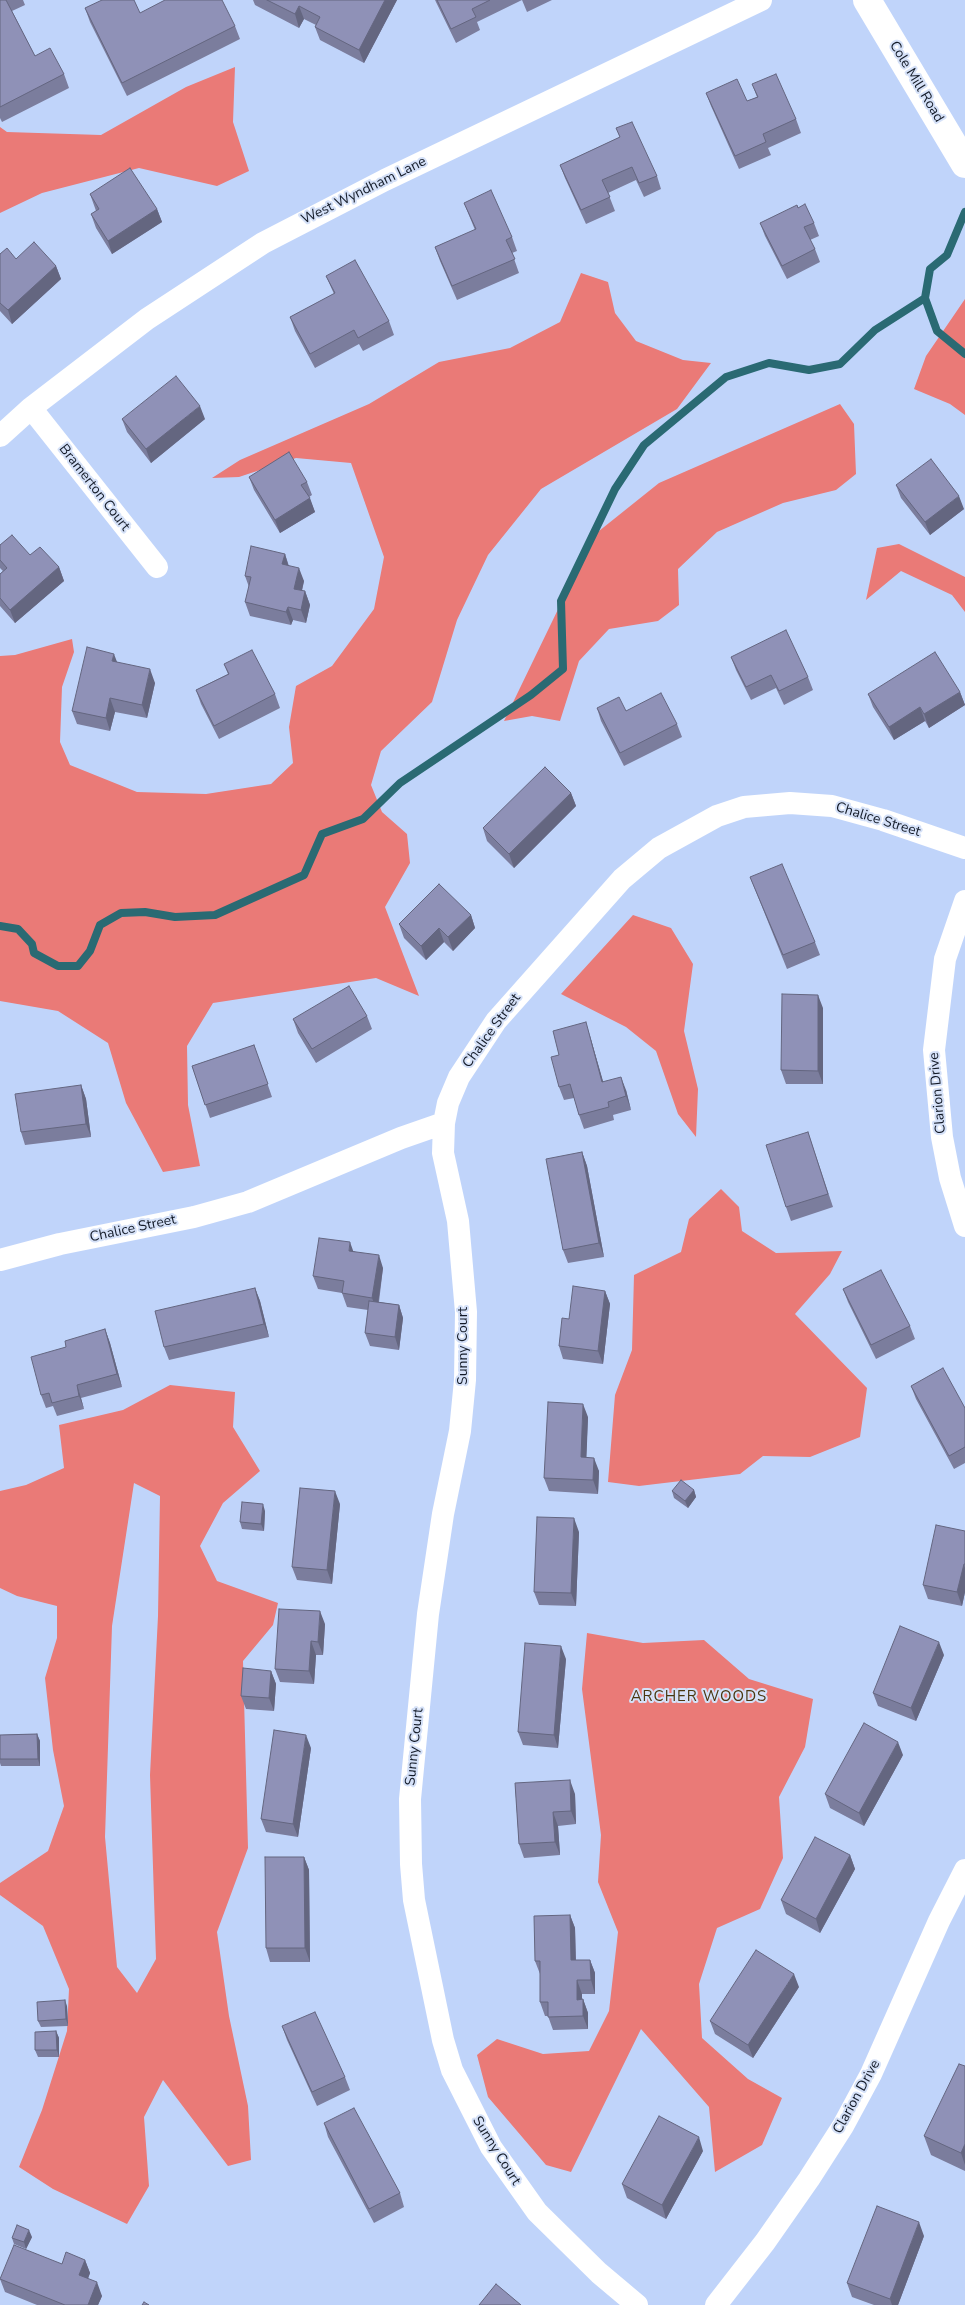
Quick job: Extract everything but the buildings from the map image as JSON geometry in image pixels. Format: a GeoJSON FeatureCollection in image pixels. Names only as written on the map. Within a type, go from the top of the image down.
{"type":"FeatureCollection","features":[{"type":"Feature","properties":{"kind":"street","name":"West Wyndham Lane"},"geometry":{"type":"LineString","coordinates":[[0,436],[31,408],[147,319],[202,280],[263,243],[352,196],[762,0]]}},
{"type":"Feature","properties":{"kind":"street","name":"Cole Mill Road"},"geometry":{"type":"LineString","coordinates":[[867,0],[965,164]]}},
{"type":"Feature","properties":{"kind":"street","name":"Bramerton Court"},"geometry":{"type":"LineString","coordinates":[[31,408],[157,567]]}},
{"type":"Feature","properties":{"kind":"street","name":"Chalice Street"},"geometry":{"type":"LineString","coordinates":[[0,1260],[60,1244],[194,1217],[248,1202],[401,1138],[444,1123],[448,1103],[459,1077],[496,1021],[518,995],[622,880],[659,848],[717,816],[744,807],[790,803],[832,806],[883,820],[965,848]]}},
{"type":"Feature","properties":{"kind":"street","name":"Clarion Drive"},"geometry":{"type":"LineString","coordinates":[[965,901],[945,959],[934,1050],[942,1137],[950,1178],[965,1226]]}},
{"type":"Feature","properties":{"kind":"street","name":"Sunny Court"},"geometry":{"type":"LineString","coordinates":[[444,1123],[443,1153],[458,1222],[466,1312],[465,1380],[460,1431],[443,1514],[428,1614],[412,1780],[411,1864],[414,1900],[424,1954],[450,2062],[491,2147],[537,2212],[599,2274],[637,2305]]}},
{"type":"Feature","properties":{"kind":"street","name":"Clarion Drive"},"geometry":{"type":"LineString","coordinates":[[716,2305],[766,2242],[843,2126],[872,2074],[935,1930],[965,1870]]}},
{"type":"Feature","properties":{"kind":"shaded area"},"geometry":{"type":"Polygon","coordinates":[[[235,67],[233,122],[249,171],[217,186],[139,168],[42,193],[0,213],[0,127],[7,132],[101,135],[186,87],[235,67]]]}},
{"type":"Feature","properties":{"kind":"shaded area"},"geometry":{"type":"Polygon","coordinates":[[[581,273],[608,282],[615,313],[636,341],[683,360],[711,363],[677,409],[541,489],[488,555],[457,620],[432,702],[381,751],[371,785],[382,812],[407,834],[410,863],[385,907],[419,996],[376,978],[213,1003],[187,1046],[188,1105],[200,1166],[163,1172],[126,1103],[108,1043],[58,1011],[0,1001],[0,656],[15,655],[72,639],[74,652],[62,687],[60,742],[70,765],[137,792],[206,794],[271,784],[293,763],[289,727],[296,686],[332,666],[374,609],[384,557],[351,463],[296,458],[239,477],[212,478],[240,460],[369,404],[439,362],[510,348],[560,322],[581,273]]]}},
{"type":"Feature","properties":{"kind":"shaded area"},"geometry":{"type":"Polygon","coordinates":[[[965,299],[965,415],[950,404],[914,389],[926,356],[965,299]]]}},
{"type":"Feature","properties":{"kind":"shaded area"},"geometry":{"type":"Polygon","coordinates":[[[840,404],[854,424],[856,474],[836,490],[783,503],[717,532],[678,569],[679,605],[658,621],[609,629],[579,661],[560,721],[532,716],[504,721],[594,535],[659,483],[840,404]]]}},
{"type":"Feature","properties":{"kind":"shaded area"},"geometry":{"type":"Polygon","coordinates":[[[899,544],[965,577],[965,612],[952,595],[901,571],[866,600],[877,548],[899,544]]]}},
{"type":"Feature","properties":{"kind":"shaded area"},"geometry":{"type":"Polygon","coordinates":[[[633,915],[671,928],[693,964],[684,1031],[698,1089],[696,1137],[678,1114],[656,1051],[626,1027],[561,994],[633,915]]]}},
{"type":"Feature","properties":{"kind":"shaded area"},"geometry":{"type":"Polygon","coordinates":[[[721,1189],[739,1207],[742,1231],[776,1253],[842,1251],[830,1274],[795,1314],[867,1388],[860,1437],[810,1457],[763,1456],[740,1474],[639,1486],[608,1482],[615,1395],[632,1350],[634,1275],[681,1252],[689,1219],[721,1189]]]}},
{"type":"Feature","properties":{"kind":"shaded area"},"geometry":{"type":"Polygon","coordinates":[[[170,1385],[235,1392],[233,1427],[260,1471],[223,1503],[200,1546],[217,1581],[278,1603],[273,1625],[243,1661],[248,1848],[217,1932],[229,2016],[248,2106],[251,2160],[228,2166],[163,2080],[144,2117],[149,2186],[127,2224],[53,2189],[19,2167],[42,2110],[67,2031],[69,1989],[43,1926],[0,1895],[0,1883],[48,1851],[64,1806],[53,1750],[45,1678],[57,1638],[57,1606],[17,1596],[0,1588],[0,1491],[26,1485],[64,1468],[59,1425],[123,1410],[170,1385]],[[134,1483],[112,1626],[105,1837],[117,1967],[137,1993],[156,1959],[150,1775],[158,1616],[160,1496],[134,1483]]]}},
{"type":"Feature","properties":{"kind":"shaded area"},"geometry":{"type":"Polygon","coordinates":[[[587,1633],[643,1643],[704,1640],[749,1679],[813,1699],[805,1747],[779,1797],[783,1858],[760,1909],[717,1928],[699,1984],[702,2038],[748,2079],[782,2098],[762,2145],[715,2172],[709,2107],[641,2029],[571,2172],[546,2165],[488,2097],[477,2055],[497,2039],[543,2054],[589,2051],[609,2011],[618,1932],[598,1882],[601,1835],[582,1689],[587,1633]]]}},
{"type":"Feature","properties":{"kind":"waterway"},"geometry":{"type":"LineString","coordinates":[[965,212],[947,255],[930,269],[925,298],[937,331],[965,354]]}},
{"type":"Feature","properties":{"kind":"waterway"},"geometry":{"type":"LineString","coordinates":[[0,926],[18,929],[32,944],[34,953],[58,966],[78,966],[90,951],[100,925],[121,913],[145,912],[175,917],[215,915],[304,875],[322,834],[363,819],[400,783],[531,695],[563,669],[561,601],[615,489],[644,445],[726,377],[769,363],[809,370],[840,364],[875,330],[925,298]]}},
{"type":"Feature","properties":{"kind":"district","name":"ARCHER WOODS"},"geometry":{"type":"Point","coordinates":[699,1697]}}]}
